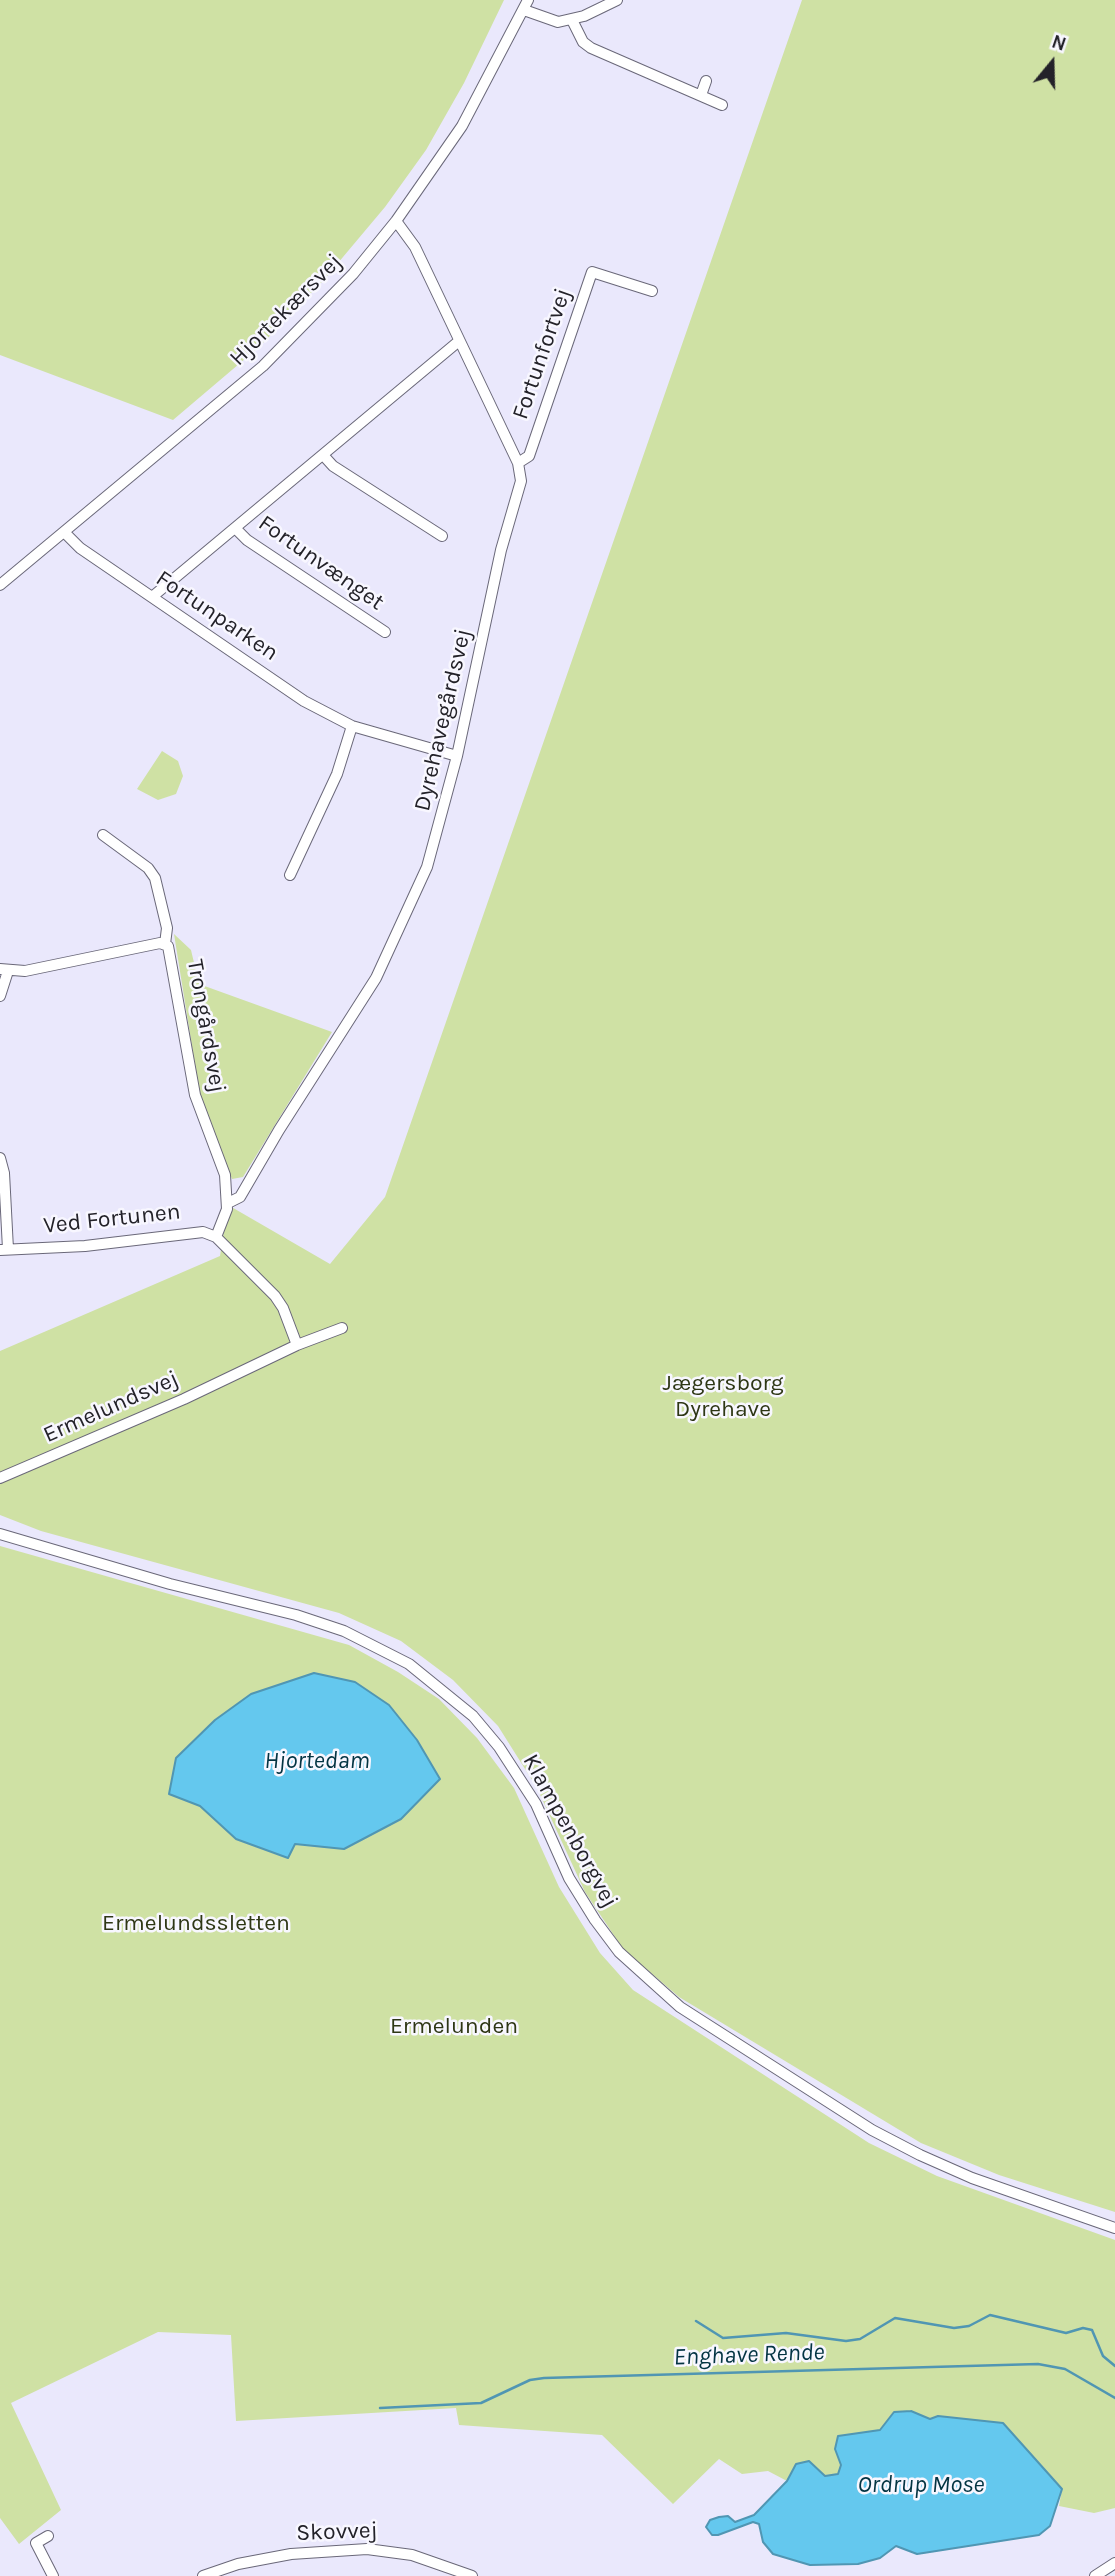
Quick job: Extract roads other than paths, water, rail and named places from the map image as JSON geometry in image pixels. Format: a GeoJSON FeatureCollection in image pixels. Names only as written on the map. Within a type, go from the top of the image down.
{"type":"FeatureCollection","features":[{"type":"Feature","properties":{"kind":"street"},"geometry":{"type":"LineString","coordinates":[[526,5],[544,19],[572,20],[617,0]]}},
{"type":"Feature","properties":{"kind":"street","name":"Hjortekærsvej"},"geometry":{"type":"LineString","coordinates":[[0,586],[263,366],[335,293],[396,222],[462,126],[526,5]]}},
{"type":"Feature","properties":{"kind":"street"},"geometry":{"type":"LineString","coordinates":[[572,20],[583,42],[591,48],[722,105]]}},
{"type":"Feature","properties":{"kind":"street"},"geometry":{"type":"LineString","coordinates":[[701,95],[706,81]]}},
{"type":"Feature","properties":{"kind":"street","name":"Dyrehavegårdsvej"},"geometry":{"type":"LineString","coordinates":[[228,1203],[240,1197],[279,1130],[376,978],[433,851],[457,756],[501,550],[521,481],[518,463],[415,247],[396,222]]}},
{"type":"Feature","properties":{"kind":"street","name":"Fortunfortvej"},"geometry":{"type":"LineString","coordinates":[[518,463],[528,456],[592,272],[652,291]]}},
{"type":"Feature","properties":{"kind":"street","name":"Fortunvænget"},"geometry":{"type":"LineString","coordinates":[[152,597],[459,341]]}},
{"type":"Feature","properties":{"kind":"street"},"geometry":{"type":"LineString","coordinates":[[323,455],[333,466],[442,536]]}},
{"type":"Feature","properties":{"kind":"street","name":"Fortunvænget"},"geometry":{"type":"LineString","coordinates":[[235,528],[247,540],[385,632]]}},
{"type":"Feature","properties":{"kind":"street","name":"Fortunparken"},"geometry":{"type":"LineString","coordinates":[[64,532],[80,548],[304,701],[352,726],[457,756]]}},
{"type":"Feature","properties":{"kind":"street"},"geometry":{"type":"LineString","coordinates":[[290,875],[337,774],[352,726]]}},
{"type":"Feature","properties":{"kind":"street","name":"Trongårdsvej"},"geometry":{"type":"LineString","coordinates":[[103,835],[148,869],[155,878],[160,887],[167,928],[165,944]]}},
{"type":"Feature","properties":{"kind":"street","name":"Trongårdsvej"},"geometry":{"type":"LineString","coordinates":[[165,944],[171,950],[195,1096],[225,1175],[228,1203],[216,1237]]}},
{"type":"Feature","properties":{"kind":"street","name":"Trongårdsvej"},"geometry":{"type":"LineString","coordinates":[[0,996],[4,970],[25,971],[70,959],[165,944]]}},
{"type":"Feature","properties":{"kind":"street"},"geometry":{"type":"LineString","coordinates":[[0,1158],[4,1173],[4,1250]]}},
{"type":"Feature","properties":{"kind":"street","name":"Ved Fortunen"},"geometry":{"type":"LineString","coordinates":[[4,1250],[85,1245],[191,1231],[216,1237]]}},
{"type":"Feature","properties":{"kind":"street"},"geometry":{"type":"LineString","coordinates":[[216,1237],[275,1296],[283,1308],[297,1345],[342,1328]]}},
{"type":"Feature","properties":{"kind":"street","name":"Ermelundsvej"},"geometry":{"type":"LineString","coordinates":[[0,1478],[297,1345]]}},
{"type":"Feature","properties":{"kind":"street","name":"Klampenborgvej"},"geometry":{"type":"LineString","coordinates":[[0,1534],[157,1581],[308,1619],[344,1631],[409,1664],[473,1716],[499,1747],[536,1804],[569,1878],[595,1920],[619,1952],[680,2007],[872,2130],[920,2155],[972,2178],[1115,2228]]}},
{"type":"Feature","properties":{"kind":"street"},"geometry":{"type":"LineString","coordinates":[[48,2536],[36,2543],[53,2576]]}},
{"type":"Feature","properties":{"kind":"street","name":"Skovvej"},"geometry":{"type":"LineString","coordinates":[[203,2576],[291,2554],[367,2549],[412,2555],[472,2576]]}},
{"type":"Feature","properties":{"kind":"street"},"geometry":{"type":"LineString","coordinates":[[1095,2576],[1114,2557]]}},
{"type":"Feature","properties":{"kind":"water","name":"Hjortedam"},"geometry":{"type":"Polygon","coordinates":[[[314,1673],[355,1682],[389,1705],[417,1740],[440,1779],[401,1819],[344,1849],[295,1844],[288,1858],[236,1839],[200,1806],[169,1794],[176,1758],[215,1720],[251,1694],[314,1673]]]}},
{"type":"Feature","properties":{"kind":"water","name":"Ordrup Mose"},"geometry":{"type":"Polygon","coordinates":[[[911,2411],[930,2419],[938,2416],[1003,2423],[1062,2489],[1050,2526],[1039,2535],[917,2554],[896,2546],[880,2558],[858,2564],[810,2565],[773,2554],[763,2542],[759,2524],[753,2522],[718,2535],[712,2535],[706,2527],[710,2520],[719,2517],[728,2516],[735,2522],[754,2515],[787,2481],[796,2464],[809,2461],[825,2476],[838,2474],[841,2465],[835,2449],[838,2436],[880,2430],[894,2412],[911,2411]]]}},
{"type":"Feature","properties":{"kind":"waterway"},"geometry":{"type":"LineString","coordinates":[[696,2321],[723,2338],[786,2333],[846,2341],[860,2339],[895,2318],[954,2328],[969,2326],[990,2315],[1066,2333],[1083,2328],[1092,2330],[1103,2356],[1115,2366]]}},
{"type":"Feature","properties":{"kind":"waterway","name":"Enghave Rende"},"geometry":{"type":"LineString","coordinates":[[380,2408],[481,2403],[530,2380],[544,2378],[1038,2364],[1065,2369],[1115,2398]]}},
{"type":"Feature","properties":{"kind":"park label","name":"Jægersborg Dyrehave"},"geometry":{"type":"Point","coordinates":[723,1396]}},
{"type":"Feature","properties":{"kind":"park label","name":"Ermelundssletten"},"geometry":{"type":"Point","coordinates":[196,1923]}},
{"type":"Feature","properties":{"kind":"park label","name":"Ermelunden"},"geometry":{"type":"Point","coordinates":[454,2026]}}]}
